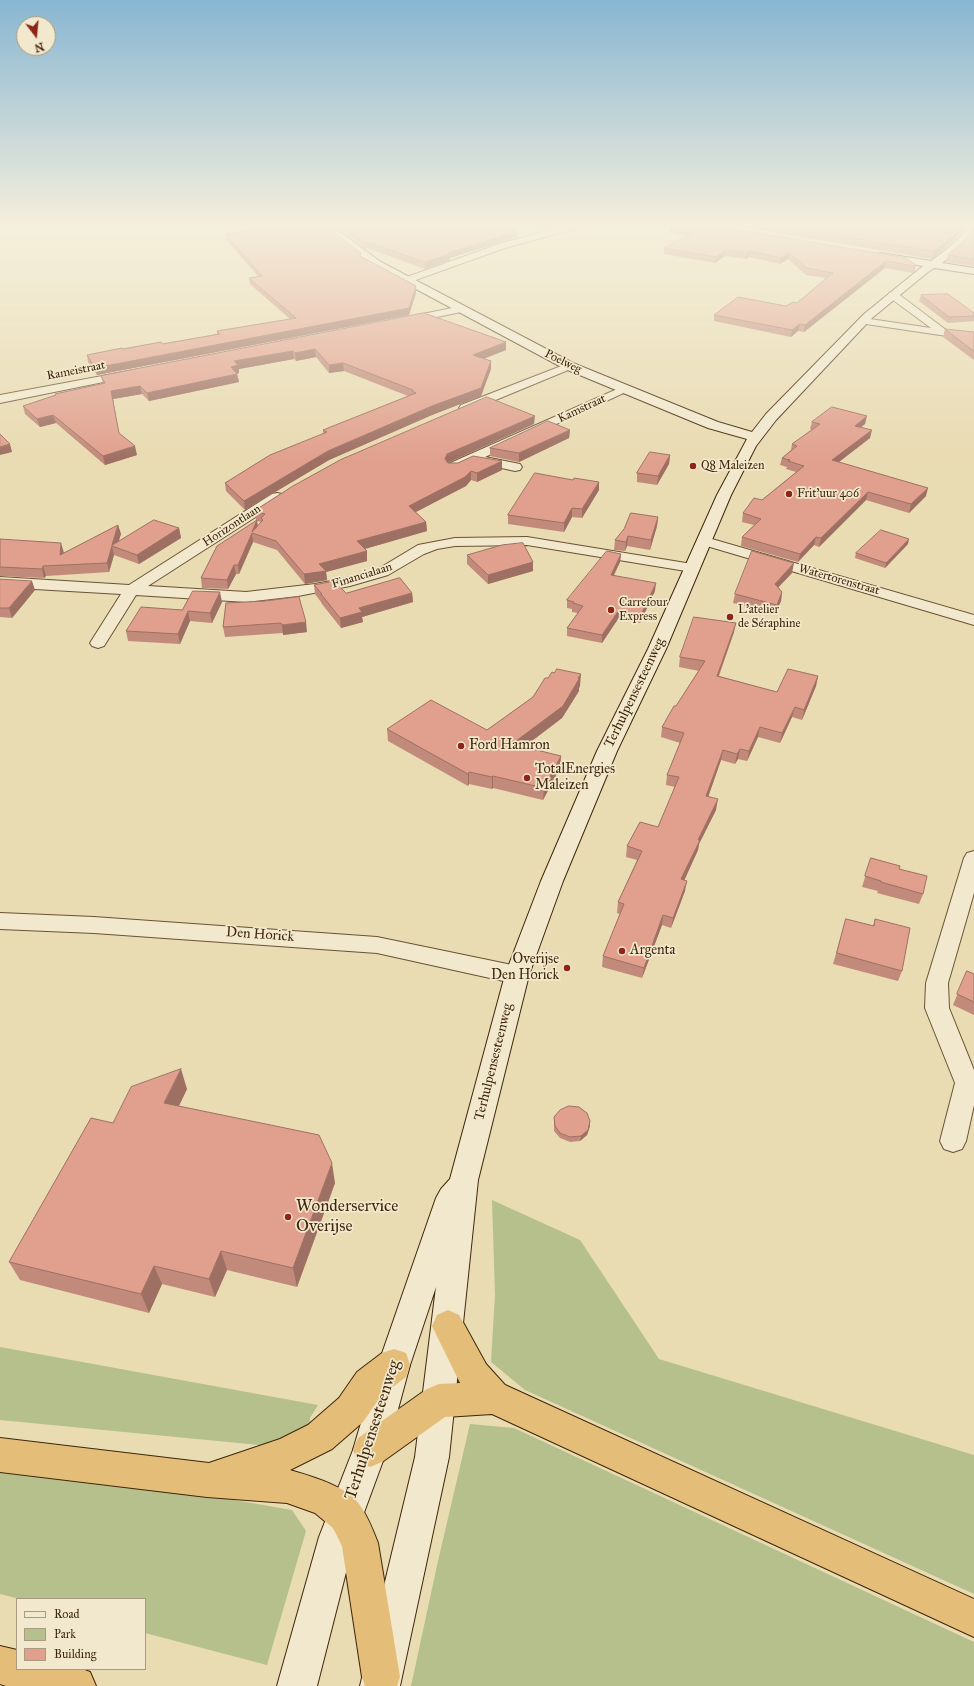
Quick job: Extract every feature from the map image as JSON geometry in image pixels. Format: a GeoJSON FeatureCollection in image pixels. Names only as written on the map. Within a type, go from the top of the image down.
{"type":"FeatureCollection","features":[{"type":"Feature","properties":{"kind":"highway"},"geometry":{"type":"LineString","coordinates":[[448,1326],[474,1376],[493,1397],[974,1618]]}},
{"type":"Feature","properties":{"kind":"highway"},"geometry":{"type":"LineString","coordinates":[[207,1480],[286,1454],[320,1437],[351,1410],[369,1384],[394,1365]]}},
{"type":"Feature","properties":{"kind":"highway"},"geometry":{"type":"LineString","coordinates":[[370,1450],[439,1400],[493,1397]]}},
{"type":"Feature","properties":{"kind":"highway"},"geometry":{"type":"LineString","coordinates":[[0,1455],[207,1480],[287,1486],[325,1499],[348,1532],[380,1682]]}},
{"type":"Feature","properties":{"kind":"highway"},"geometry":{"type":"LineString","coordinates":[[0,1665],[16,1669]]}},
{"type":"Feature","properties":{"kind":"highway"},"geometry":{"type":"LineString","coordinates":[[18,1670],[76,1686]]}},
{"type":"Feature","properties":{"kind":"main road","name":"Poelweg"},"geometry":{"type":"LineString","coordinates":[[450,303],[569,366],[713,426],[755,437]]}},
{"type":"Feature","properties":{"kind":"main road","name":"Terhulpensesteenweg"},"geometry":{"type":"LineString","coordinates":[[380,1682],[408,1555],[432,1457],[464,1180],[517,975],[552,881],[607,751],[657,649],[724,495],[749,445],[771,417],[863,321],[884,303]]}},
{"type":"Feature","properties":{"kind":"main road","name":"Terhulpensesteenweg"},"geometry":{"type":"LineString","coordinates":[[297,1686],[348,1532],[394,1365],[451,1198],[464,1180]]}},
{"type":"Feature","properties":{"kind":"street"},"geometry":{"type":"LineString","coordinates":[[903,303],[935,327],[945,331],[974,337]]}},
{"type":"Feature","properties":{"kind":"street"},"geometry":{"type":"LineString","coordinates":[[392,323],[462,309]]}},
{"type":"Feature","properties":{"kind":"street"},"geometry":{"type":"LineString","coordinates":[[863,321],[974,337]]}},
{"type":"Feature","properties":{"kind":"street"},"geometry":{"type":"LineString","coordinates":[[452,413],[569,366]]}},
{"type":"Feature","properties":{"kind":"street","name":"Rameistraat"},"geometry":{"type":"LineString","coordinates":[[0,400],[141,372]]}},
{"type":"Feature","properties":{"kind":"street","name":"Kamstraat"},"geometry":{"type":"LineString","coordinates":[[453,467],[474,459],[624,389]]}},
{"type":"Feature","properties":{"kind":"street"},"geometry":{"type":"LineString","coordinates":[[474,459],[515,467]]}},
{"type":"Feature","properties":{"kind":"street","name":"Horizontlaan"},"geometry":{"type":"LineString","coordinates":[[98,644],[131,591],[288,491]]}},
{"type":"Feature","properties":{"kind":"street","name":"Financialaan"},"geometry":{"type":"LineString","coordinates":[[0,582],[246,597],[281,595],[344,583],[384,572],[419,550],[444,543],[455,542],[527,541],[692,568]]}},
{"type":"Feature","properties":{"kind":"street","name":"Watertorenstraat"},"geometry":{"type":"LineString","coordinates":[[705,541],[974,620]]}},
{"type":"Feature","properties":{"kind":"street"},"geometry":{"type":"LineString","coordinates":[[953,1140],[967,1083],[937,1008],[937,983],[974,858]]}},
{"type":"Feature","properties":{"kind":"street","name":"Den Horick"},"geometry":{"type":"LineString","coordinates":[[0,921],[180,930],[377,945],[517,975]]}},
{"type":"Feature","properties":{"kind":"green space"},"geometry":{"type":"Polygon","coordinates":[[[492,1200],[580,1240],[659,1359],[974,1455],[974,1594],[525,1390],[491,1362],[495,1295],[492,1200]]]}},
{"type":"Feature","properties":{"kind":"green space"},"geometry":{"type":"Polygon","coordinates":[[[0,1347],[318,1405],[310,1418],[309,1429],[293,1439],[259,1445],[0,1420],[0,1347]]]}},
{"type":"Feature","properties":{"kind":"green space"},"geometry":{"type":"Polygon","coordinates":[[[470,1424],[514,1428],[974,1642],[974,1686],[411,1686],[470,1424]]]}},
{"type":"Feature","properties":{"kind":"green space"},"geometry":{"type":"Polygon","coordinates":[[[0,1470],[153,1486],[292,1510],[306,1531],[267,1665],[146,1633],[146,1598],[16,1598],[0,1594],[0,1470]]]}},
{"type":"Feature","properties":{"kind":"building"},"geometry":{"type":"Polygon","coordinates":[[[278,303],[411,303],[409,308],[95,368],[87,355],[122,348],[161,342],[162,344],[220,334],[217,331],[296,318],[278,303]]]}},
{"type":"Feature","properties":{"kind":"building"},"geometry":{"type":"Polygon","coordinates":[[[730,303],[768,303],[786,306],[792,303],[833,303],[805,325],[800,324],[792,330],[714,315],[730,303]]]}},
{"type":"Feature","properties":{"kind":"building"},"geometry":{"type":"Polygon","coordinates":[[[931,303],[960,303],[974,313],[974,316],[949,317],[931,303]]]}},
{"type":"Feature","properties":{"kind":"building"},"geometry":{"type":"Polygon","coordinates":[[[424,313],[506,342],[473,355],[491,361],[481,388],[432,406],[328,451],[244,501],[225,483],[270,455],[327,432],[323,430],[416,393],[412,391],[413,390],[343,363],[329,365],[315,349],[295,353],[293,351],[234,361],[238,365],[231,367],[237,374],[147,393],[140,386],[111,391],[119,433],[135,446],[103,456],[53,415],[37,419],[23,406],[56,395],[55,394],[105,383],[101,376],[424,313]]]}},
{"type":"Feature","properties":{"kind":"building"},"geometry":{"type":"Polygon","coordinates":[[[945,329],[974,332],[974,351],[945,329]]]}},
{"type":"Feature","properties":{"kind":"building"},"geometry":{"type":"Polygon","coordinates":[[[487,397],[535,416],[447,454],[445,459],[448,463],[458,463],[473,456],[502,461],[477,473],[471,471],[465,477],[409,506],[426,522],[357,541],[367,551],[319,564],[326,571],[304,574],[276,541],[252,533],[238,565],[234,565],[227,580],[201,578],[217,546],[257,520],[252,532],[263,520],[261,518],[265,514],[254,511],[293,486],[340,460],[487,397]]]}},
{"type":"Feature","properties":{"kind":"building"},"geometry":{"type":"Polygon","coordinates":[[[832,407],[867,416],[855,426],[872,430],[832,460],[928,488],[911,504],[868,492],[821,538],[816,537],[800,554],[742,537],[761,519],[743,513],[754,498],[762,500],[804,466],[782,458],[797,446],[792,444],[820,424],[812,422],[832,407]]]}},
{"type":"Feature","properties":{"kind":"building"},"geometry":{"type":"Polygon","coordinates":[[[548,421],[570,430],[519,453],[490,448],[548,421]]]}},
{"type":"Feature","properties":{"kind":"building"},"geometry":{"type":"Polygon","coordinates":[[[0,434],[10,444],[0,447],[0,434]]]}},
{"type":"Feature","properties":{"kind":"building"},"geometry":{"type":"Polygon","coordinates":[[[650,452],[670,455],[658,476],[637,473],[650,452]]]}},
{"type":"Feature","properties":{"kind":"building"},"geometry":{"type":"Polygon","coordinates":[[[535,473],[573,480],[574,478],[599,482],[582,509],[572,508],[564,523],[508,515],[535,473]]]}},
{"type":"Feature","properties":{"kind":"building"},"geometry":{"type":"Polygon","coordinates":[[[631,513],[658,517],[651,540],[628,536],[626,542],[615,540],[624,529],[631,513]]]}},
{"type":"Feature","properties":{"kind":"building"},"geometry":{"type":"Polygon","coordinates":[[[154,520],[179,528],[137,555],[112,546],[107,563],[43,566],[42,569],[0,567],[0,539],[61,543],[60,555],[118,525],[112,545],[154,520]]]}},
{"type":"Feature","properties":{"kind":"building"},"geometry":{"type":"Polygon","coordinates":[[[881,530],[909,539],[886,563],[856,553],[881,530]]]}},
{"type":"Feature","properties":{"kind":"building"},"geometry":{"type":"Polygon","coordinates":[[[523,543],[533,562],[488,575],[467,555],[502,545],[523,543]]]}},
{"type":"Feature","properties":{"kind":"building"},"geometry":{"type":"Polygon","coordinates":[[[607,551],[621,554],[611,575],[656,583],[641,615],[619,610],[602,635],[567,628],[583,606],[567,600],[607,551]]]}},
{"type":"Feature","properties":{"kind":"building"},"geometry":{"type":"Polygon","coordinates":[[[752,551],[794,563],[775,584],[782,592],[777,605],[735,594],[752,551]]]}},
{"type":"Feature","properties":{"kind":"building"},"geometry":{"type":"Polygon","coordinates":[[[400,578],[412,593],[359,608],[362,612],[340,618],[314,585],[334,581],[346,593],[400,578]]]}},
{"type":"Feature","properties":{"kind":"building"},"geometry":{"type":"Polygon","coordinates":[[[0,579],[32,581],[9,608],[0,608],[0,579]]]}},
{"type":"Feature","properties":{"kind":"building"},"geometry":{"type":"Polygon","coordinates":[[[193,591],[220,592],[210,613],[188,611],[178,634],[126,631],[141,607],[182,610],[193,591]]]}},
{"type":"Feature","properties":{"kind":"building"},"geometry":{"type":"Polygon","coordinates":[[[299,597],[306,622],[282,625],[281,623],[223,627],[226,603],[265,601],[299,597]]]}},
{"type":"Feature","properties":{"kind":"building"},"geometry":{"type":"Polygon","coordinates":[[[694,617],[736,623],[717,676],[777,692],[788,669],[818,676],[804,710],[795,707],[782,733],[760,727],[749,751],[740,749],[737,754],[723,750],[706,796],[718,799],[681,879],[687,881],[673,918],[663,915],[644,968],[603,956],[624,904],[618,902],[642,851],[627,846],[640,822],[658,827],[679,777],[667,775],[684,733],[662,727],[674,706],[676,706],[705,661],[680,657],[694,617]]]}},
{"type":"Feature","properties":{"kind":"building"},"geometry":{"type":"Polygon","coordinates":[[[557,669],[581,674],[563,706],[512,744],[561,756],[544,788],[493,776],[469,772],[468,774],[387,729],[431,700],[487,730],[533,697],[545,678],[548,678],[552,672],[554,673],[557,669]]]}},
{"type":"Feature","properties":{"kind":"building"},"geometry":{"type":"Polygon","coordinates":[[[871,858],[900,866],[899,869],[927,876],[923,894],[865,876],[871,858]]]}},
{"type":"Feature","properties":{"kind":"building"},"geometry":{"type":"Polygon","coordinates":[[[846,919],[874,926],[875,919],[910,928],[902,971],[837,953],[846,919]]]}},
{"type":"Feature","properties":{"kind":"building"},"geometry":{"type":"Polygon","coordinates":[[[967,971],[974,974],[974,1002],[957,994],[967,971]]]}},
{"type":"Feature","properties":{"kind":"building"},"geometry":{"type":"Polygon","coordinates":[[[181,1069],[164,1103],[319,1135],[332,1163],[293,1268],[221,1251],[209,1279],[154,1266],[141,1294],[9,1262],[91,1118],[113,1123],[131,1087],[181,1069]]]}},
{"type":"Feature","properties":{"kind":"building"},"geometry":{"type":"Polygon","coordinates":[[[569,1106],[579,1107],[587,1113],[590,1121],[588,1130],[581,1136],[570,1137],[560,1133],[555,1126],[554,1117],[560,1110],[569,1106]]]}},
{"type":"Feature","properties":{"kind":"place","name":"Q8 Maleizen"},"geometry":{"type":"Point","coordinates":[693,466]}},
{"type":"Feature","properties":{"kind":"place","name":"Frit'uur 406"},"geometry":{"type":"Point","coordinates":[789,494]}},
{"type":"Feature","properties":{"kind":"place","name":"Carrefour Express"},"geometry":{"type":"Point","coordinates":[611,610]}},
{"type":"Feature","properties":{"kind":"place","name":"L'atelier de Séraphine"},"geometry":{"type":"Point","coordinates":[730,617]}},
{"type":"Feature","properties":{"kind":"place","name":"Ford Hamron"},"geometry":{"type":"Point","coordinates":[461,746]}},
{"type":"Feature","properties":{"kind":"place","name":"TotalEnergies Maleizen"},"geometry":{"type":"Point","coordinates":[527,778]}},
{"type":"Feature","properties":{"kind":"place","name":"Argenta"},"geometry":{"type":"Point","coordinates":[622,951]}},
{"type":"Feature","properties":{"kind":"place","name":"Overijse Den Horick"},"geometry":{"type":"Point","coordinates":[567,968]}},
{"type":"Feature","properties":{"kind":"place","name":"Wonderservice Overijse"},"geometry":{"type":"Point","coordinates":[288,1217]}}]}
